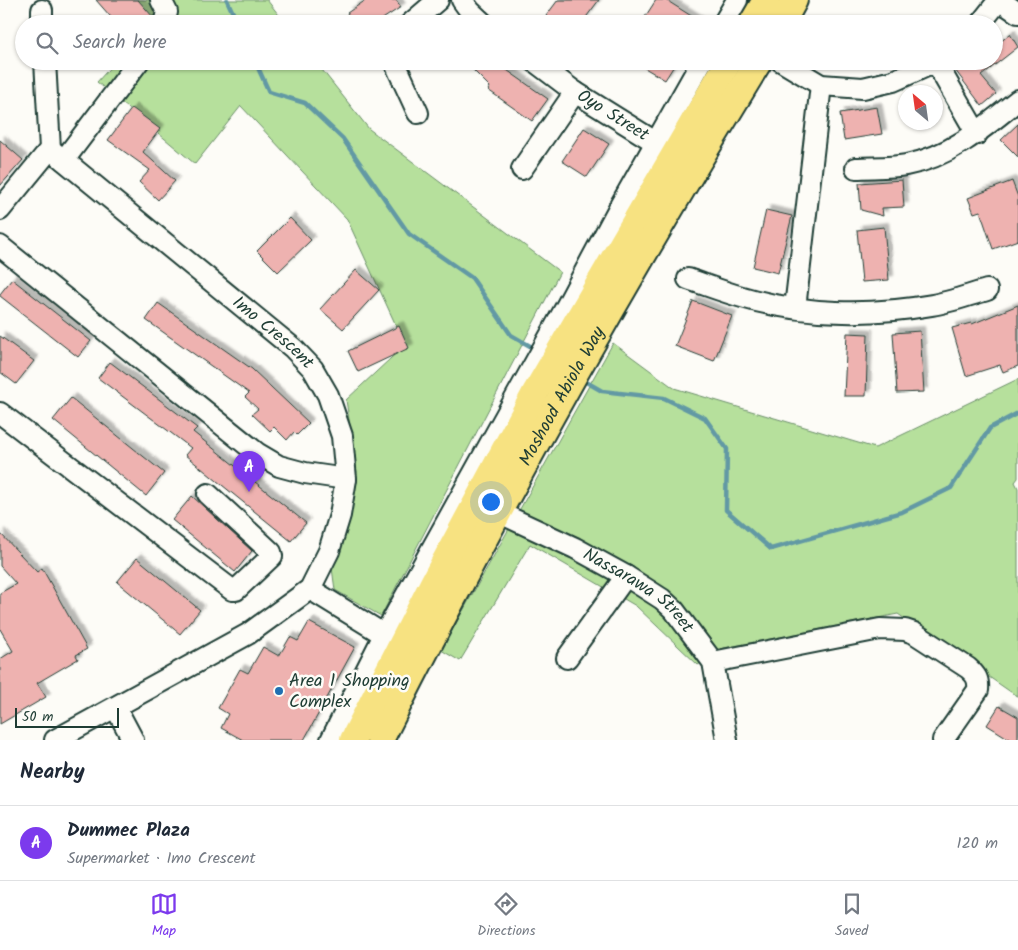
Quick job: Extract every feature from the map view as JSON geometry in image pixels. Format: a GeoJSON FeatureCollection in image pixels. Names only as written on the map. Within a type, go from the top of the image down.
{"type":"FeatureCollection","features":[{"type":"Feature","properties":{"kind":"main road"},"geometry":{"type":"LineString","coordinates":[[757,15],[766,0]]}},
{"type":"Feature","properties":{"kind":"main road"},"geometry":{"type":"LineString","coordinates":[[786,15],[794,0]]}},
{"type":"Feature","properties":{"kind":"main road","name":"Moshood Abiola Way"},"geometry":{"type":"LineString","coordinates":[[353,740],[402,646],[487,507],[546,398],[589,326],[675,154],[724,70]]}},
{"type":"Feature","properties":{"kind":"main road","name":"Moshood Abiola Way"},"geometry":{"type":"LineString","coordinates":[[675,154],[751,70]]}},
{"type":"Feature","properties":{"kind":"main road","name":"Moshood Abiola Way"},"geometry":{"type":"LineString","coordinates":[[380,740],[402,646]]}},
{"type":"Feature","properties":{"kind":"street"},"geometry":{"type":"LineString","coordinates":[[161,0],[167,12],[166,15]]}},
{"type":"Feature","properties":{"kind":"street"},"geometry":{"type":"LineString","coordinates":[[420,15],[438,0]]}},
{"type":"Feature","properties":{"kind":"street"},"geometry":{"type":"LineString","coordinates":[[462,0],[474,15]]}},
{"type":"Feature","properties":{"kind":"street"},"geometry":{"type":"LineString","coordinates":[[729,15],[738,0]]}},
{"type":"Feature","properties":{"kind":"street"},"geometry":{"type":"LineString","coordinates":[[987,15],[999,0],[1018,13]]}},
{"type":"Feature","properties":{"kind":"street"},"geometry":{"type":"LineString","coordinates":[[45,70],[57,155]]}},
{"type":"Feature","properties":{"kind":"street"},"geometry":{"type":"LineString","coordinates":[[0,210],[57,155],[131,70]]}},
{"type":"Feature","properties":{"kind":"street"},"geometry":{"type":"LineString","coordinates":[[398,70],[418,113]]}},
{"type":"Feature","properties":{"kind":"street","name":"Oyo Street"},"geometry":{"type":"LineString","coordinates":[[546,70],[575,92],[675,154]]}},
{"type":"Feature","properties":{"kind":"street"},"geometry":{"type":"LineString","coordinates":[[331,740],[402,646],[540,353],[675,154],[699,70]]}},
{"type":"Feature","properties":{"kind":"street"},"geometry":{"type":"LineString","coordinates":[[797,70],[821,85],[863,88],[893,82],[919,70]]}},
{"type":"Feature","properties":{"kind":"street"},"geometry":{"type":"LineString","coordinates":[[941,70],[977,134]]}},
{"type":"Feature","properties":{"kind":"street"},"geometry":{"type":"LineString","coordinates":[[795,308],[821,85]]}},
{"type":"Feature","properties":{"kind":"street"},"geometry":{"type":"LineString","coordinates":[[522,169],[575,92]]}},
{"type":"Feature","properties":{"kind":"street"},"geometry":{"type":"LineString","coordinates":[[856,168],[906,165],[945,152],[977,134],[1018,100]]}},
{"type":"Feature","properties":{"kind":"street","name":"Imo Crescent"},"geometry":{"type":"LineString","coordinates":[[56,740],[248,634],[310,589],[329,551],[340,515],[346,479],[342,436],[336,415],[328,395],[313,369],[293,348],[57,155]]}},
{"type":"Feature","properties":{"kind":"street"},"geometry":{"type":"LineString","coordinates":[[0,246],[257,453],[279,466],[305,473],[346,479]]}},
{"type":"Feature","properties":{"kind":"street"},"geometry":{"type":"LineString","coordinates":[[688,279],[744,298],[795,308],[836,311],[884,310],[933,305],[986,290]]}},
{"type":"Feature","properties":{"kind":"street"},"geometry":{"type":"LineString","coordinates":[[0,413],[232,590],[236,590],[272,556],[208,494]]}},
{"type":"Feature","properties":{"kind":"street","name":"Nassarawa Street"},"geometry":{"type":"LineString","coordinates":[[487,507],[575,548],[626,576],[662,599],[674,610],[714,662],[727,740]]}},
{"type":"Feature","properties":{"kind":"street"},"geometry":{"type":"LineString","coordinates":[[567,658],[626,576]]}},
{"type":"Feature","properties":{"kind":"street"},"geometry":{"type":"LineString","coordinates":[[310,589],[402,646]]}},
{"type":"Feature","properties":{"kind":"street"},"geometry":{"type":"LineString","coordinates":[[714,662],[880,630],[905,630],[914,633],[968,668],[976,675],[979,682],[978,690],[943,740]]}},
{"type":"Feature","properties":{"kind":"street"},"geometry":{"type":"LineString","coordinates":[[116,708],[133,740]]}},
{"type":"Feature","properties":{"kind":"green space"},"geometry":{"type":"Polygon","coordinates":[[[131,0],[267,0],[279,15],[146,15],[131,0]]]}},
{"type":"Feature","properties":{"kind":"green space"},"geometry":{"type":"Polygon","coordinates":[[[108,70],[322,70],[369,129],[560,272],[381,616],[335,590],[332,568],[357,472],[346,400],[405,345],[347,219],[241,106],[195,164],[97,82],[108,70]]]}},
{"type":"Feature","properties":{"kind":"green space"},"geometry":{"type":"Polygon","coordinates":[[[613,343],[674,388],[875,448],[1018,379],[1018,478],[1015,482],[1018,488],[1018,697],[898,614],[724,648],[698,665],[636,606],[530,544],[460,661],[441,650],[613,343]]]}},
{"type":"Feature","properties":{"kind":"building"},"geometry":{"type":"Polygon","coordinates":[[[96,0],[138,0],[151,15],[109,15],[96,0]]]}},
{"type":"Feature","properties":{"kind":"building"},"geometry":{"type":"Polygon","coordinates":[[[366,0],[396,0],[401,7],[389,15],[348,15],[347,13],[366,0]]]}},
{"type":"Feature","properties":{"kind":"building"},"geometry":{"type":"Polygon","coordinates":[[[558,0],[599,0],[588,15],[547,15],[558,0]]]}},
{"type":"Feature","properties":{"kind":"building"},"geometry":{"type":"Polygon","coordinates":[[[656,0],[666,0],[690,15],[646,15],[656,0]]]}},
{"type":"Feature","properties":{"kind":"building"},"geometry":{"type":"Polygon","coordinates":[[[1010,34],[1018,47],[1003,59],[1003,40],[1010,34]]]}},
{"type":"Feature","properties":{"kind":"building"},"geometry":{"type":"Polygon","coordinates":[[[473,70],[507,70],[548,99],[532,121],[488,90],[490,87],[473,70]]]}},
{"type":"Feature","properties":{"kind":"building"},"geometry":{"type":"Polygon","coordinates":[[[648,70],[671,70],[665,80],[648,70]]]}},
{"type":"Feature","properties":{"kind":"building"},"geometry":{"type":"Polygon","coordinates":[[[955,70],[989,70],[981,76],[996,94],[982,106],[955,70]]]}},
{"type":"Feature","properties":{"kind":"building"},"geometry":{"type":"Polygon","coordinates":[[[877,107],[882,134],[844,140],[840,113],[877,107]]]}},
{"type":"Feature","properties":{"kind":"building"},"geometry":{"type":"Polygon","coordinates":[[[132,108],[160,129],[143,152],[175,181],[158,200],[139,182],[150,170],[108,140],[132,108]]]}},
{"type":"Feature","properties":{"kind":"building"},"geometry":{"type":"Polygon","coordinates":[[[1018,124],[1018,157],[1001,140],[1018,124]]]}},
{"type":"Feature","properties":{"kind":"building"},"geometry":{"type":"Polygon","coordinates":[[[584,128],[609,144],[587,177],[562,161],[584,128]]]}},
{"type":"Feature","properties":{"kind":"building"},"geometry":{"type":"Polygon","coordinates":[[[0,140],[23,160],[0,186],[0,140]]]}},
{"type":"Feature","properties":{"kind":"building"},"geometry":{"type":"Polygon","coordinates":[[[902,180],[904,207],[882,208],[883,216],[861,210],[859,183],[902,180]]]}},
{"type":"Feature","properties":{"kind":"building"},"geometry":{"type":"Polygon","coordinates":[[[1012,181],[1018,197],[1018,240],[993,249],[980,211],[974,213],[968,198],[1012,181]]]}},
{"type":"Feature","properties":{"kind":"building"},"geometry":{"type":"Polygon","coordinates":[[[766,210],[792,216],[778,273],[753,267],[766,210]]]}},
{"type":"Feature","properties":{"kind":"building"},"geometry":{"type":"Polygon","coordinates":[[[290,218],[311,240],[278,272],[257,251],[290,218]]]}},
{"type":"Feature","properties":{"kind":"building"},"geometry":{"type":"Polygon","coordinates":[[[884,227],[889,280],[862,282],[857,230],[884,227]]]}},
{"type":"Feature","properties":{"kind":"building"},"geometry":{"type":"Polygon","coordinates":[[[356,270],[379,290],[343,329],[320,309],[356,270]]]}},
{"type":"Feature","properties":{"kind":"building"},"geometry":{"type":"Polygon","coordinates":[[[12,279],[91,341],[78,357],[0,296],[12,279]]]}},
{"type":"Feature","properties":{"kind":"building"},"geometry":{"type":"Polygon","coordinates":[[[693,301],[732,316],[714,361],[675,346],[693,301]]]}},
{"type":"Feature","properties":{"kind":"building"},"geometry":{"type":"Polygon","coordinates":[[[158,303],[252,369],[309,423],[297,435],[294,432],[287,440],[274,427],[270,431],[252,414],[258,409],[245,397],[249,393],[146,320],[158,303]]]}},
{"type":"Feature","properties":{"kind":"building"},"geometry":{"type":"Polygon","coordinates":[[[1018,305],[1018,366],[1003,372],[1000,365],[966,376],[952,328],[972,324],[1018,305]]]}},
{"type":"Feature","properties":{"kind":"building"},"geometry":{"type":"Polygon","coordinates":[[[399,326],[409,348],[358,372],[348,351],[399,326]]]}},
{"type":"Feature","properties":{"kind":"building"},"geometry":{"type":"Polygon","coordinates":[[[920,331],[924,392],[897,393],[893,333],[920,331]]]}},
{"type":"Feature","properties":{"kind":"building"},"geometry":{"type":"Polygon","coordinates":[[[847,333],[868,334],[866,396],[844,396],[847,333]]]}},
{"type":"Feature","properties":{"kind":"building"},"geometry":{"type":"Polygon","coordinates":[[[0,336],[34,361],[16,384],[0,372],[0,336]]]}},
{"type":"Feature","properties":{"kind":"building"},"geometry":{"type":"Polygon","coordinates":[[[110,362],[197,428],[193,432],[306,523],[291,541],[185,455],[191,448],[98,378],[110,362]]]}},
{"type":"Feature","properties":{"kind":"building"},"geometry":{"type":"Polygon","coordinates":[[[71,398],[164,473],[146,496],[53,420],[71,398]]]}},
{"type":"Feature","properties":{"kind":"building"},"geometry":{"type":"Polygon","coordinates":[[[192,496],[252,551],[235,572],[172,520],[192,496]]]}},
{"type":"Feature","properties":{"kind":"building"},"geometry":{"type":"Polygon","coordinates":[[[0,533],[37,572],[42,568],[87,649],[76,655],[78,659],[37,683],[46,697],[0,724],[0,659],[13,651],[0,629],[0,593],[16,584],[0,566],[0,533]]]}},
{"type":"Feature","properties":{"kind":"building"},"geometry":{"type":"Polygon","coordinates":[[[137,558],[200,610],[180,634],[117,582],[137,558]]]}},
{"type":"Feature","properties":{"kind":"building","name":"Area 1 Shopping Complex"},"geometry":{"type":"Polygon","coordinates":[[[309,622],[355,647],[304,740],[243,740],[221,728],[228,714],[218,708],[240,669],[248,673],[263,647],[279,656],[290,637],[298,641],[309,622]]]}},
{"type":"Feature","properties":{"kind":"building"},"geometry":{"type":"Polygon","coordinates":[[[999,706],[1018,717],[1018,740],[1011,740],[987,725],[999,706]]]}},
{"type":"Feature","properties":{"kind":"waterway"},"geometry":{"type":"LineString","coordinates":[[227,0],[234,15]]}},
{"type":"Feature","properties":{"kind":"waterway"},"geometry":{"type":"LineString","coordinates":[[259,70],[269,92],[305,103],[343,139],[409,234],[472,278],[511,335],[537,350]]}},
{"type":"Feature","properties":{"kind":"waterway"},"geometry":{"type":"LineString","coordinates":[[581,379],[602,391],[664,398],[705,418],[727,449],[726,510],[771,549],[902,512],[951,488],[990,428],[1018,413]]}},
{"type":"Feature","properties":{"kind":"place","name":"Dummec Plaza"},"geometry":{"type":"Point","coordinates":[249,492]}},
{"type":"Feature","properties":{"kind":"place","name":"Area 1 Shopping Complex"},"geometry":{"type":"Point","coordinates":[279,691]}}]}
